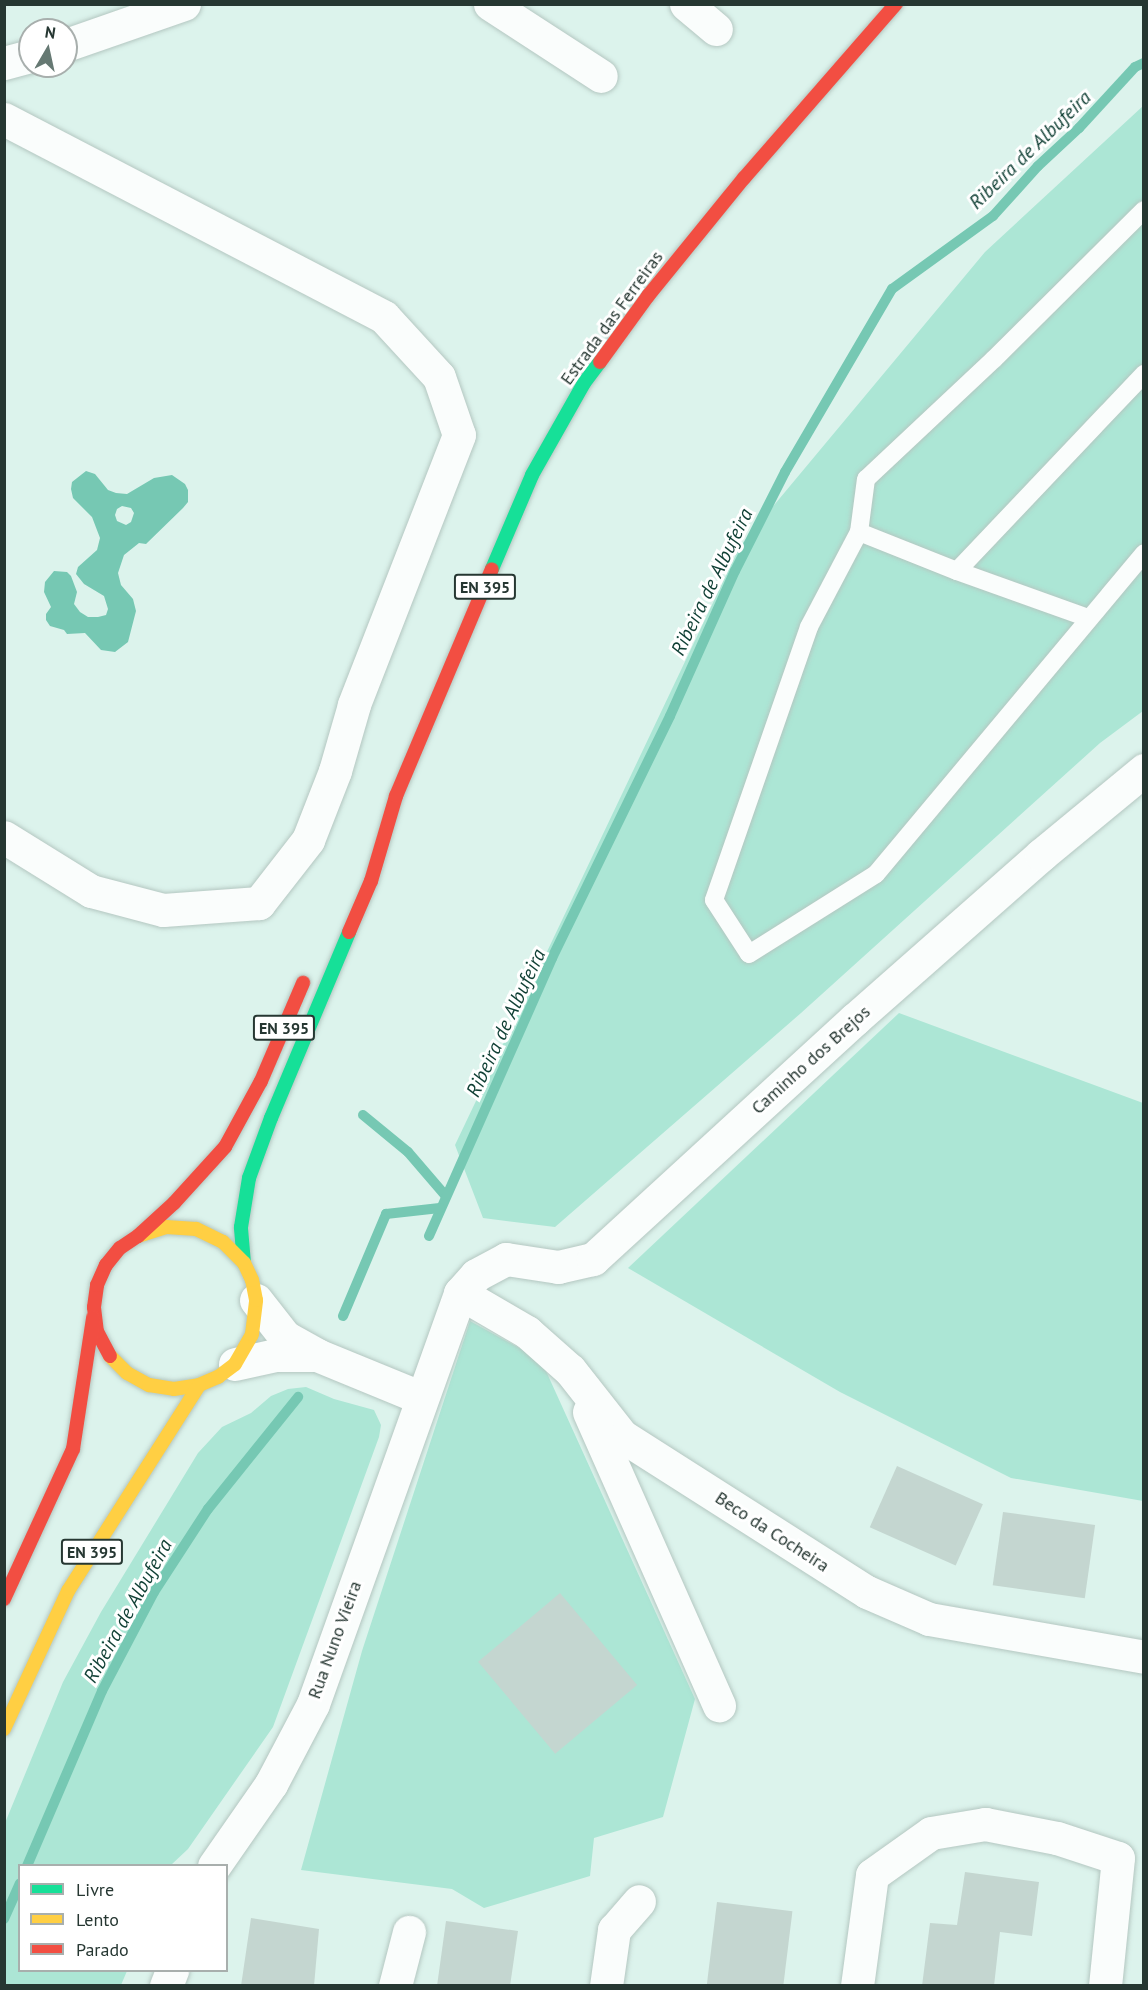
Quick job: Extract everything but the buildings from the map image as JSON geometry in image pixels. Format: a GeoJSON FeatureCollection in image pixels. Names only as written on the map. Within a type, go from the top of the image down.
{"type":"FeatureCollection","features":[{"type":"Feature","properties":{"kind":"main road","name":"Estrada das Ferreiras"},"geometry":{"type":"LineString","coordinates":[[843,63],[883,4]]}},
{"type":"Feature","properties":{"kind":"main road","name":"Estrada das Ferreiras"},"geometry":{"type":"LineString","coordinates":[[396,796],[532,475],[584,383],[648,296],[736,187],[896,4]]}},
{"type":"Feature","properties":{"kind":"main road","name":"EN 395"},"geometry":{"type":"LineString","coordinates":[[364,852],[396,796]]}},
{"type":"Feature","properties":{"kind":"main road","name":"EN 395"},"geometry":{"type":"LineString","coordinates":[[94,1308],[98,1332],[109,1355],[127,1373],[149,1384],[174,1389],[199,1386],[218,1377],[235,1364],[252,1334],[256,1300],[244,1263],[242,1227],[249,1178],[271,1118],[371,880],[396,796]]}},
{"type":"Feature","properties":{"kind":"main road","name":"EN 395"},"geometry":{"type":"LineString","coordinates":[[4,1599],[72,1449],[82,1402],[97,1285],[106,1265],[120,1248],[138,1236],[174,1203],[225,1147],[261,1081],[311,965]]}},
{"type":"Feature","properties":{"kind":"main road","name":"EN 395"},"geometry":{"type":"LineString","coordinates":[[138,1236],[166,1227],[196,1229],[223,1242],[244,1263]]}},
{"type":"Feature","properties":{"kind":"main road","name":"EN 395"},"geometry":{"type":"LineString","coordinates":[[4,1729],[68,1591],[199,1386]]}},
{"type":"Feature","properties":{"kind":"street"},"geometry":{"type":"LineString","coordinates":[[78,41],[184,4]]}},
{"type":"Feature","properties":{"kind":"street"},"geometry":{"type":"LineString","coordinates":[[490,4],[601,76]]}},
{"type":"Feature","properties":{"kind":"street"},"geometry":{"type":"LineString","coordinates":[[686,4],[716,29]]}},
{"type":"Feature","properties":{"kind":"street"},"geometry":{"type":"LineString","coordinates":[[4,119],[384,317],[439,376],[459,435],[354,705],[335,771],[308,840],[259,903],[163,910],[91,891],[4,837]]}},
{"type":"Feature","properties":{"kind":"street","name":"Caminho dos Brejos"},"geometry":{"type":"LineString","coordinates":[[460,1293],[476,1275],[506,1259],[558,1267],[593,1259],[855,1019],[1041,855],[1143,770]]}},
{"type":"Feature","properties":{"kind":"street","name":"Beco da Cocheira"},"geometry":{"type":"LineString","coordinates":[[460,1293],[527,1332],[570,1370],[622,1436],[867,1592],[929,1618],[1143,1657]]}},
{"type":"Feature","properties":{"kind":"street","name":"Rua Nuno Vieira"},"geometry":{"type":"LineString","coordinates":[[215,1864],[272,1784],[304,1725],[460,1293]]}},
{"type":"Feature","properties":{"kind":"street"},"geometry":{"type":"LineString","coordinates":[[256,1300],[285,1337],[317,1356],[422,1398]]}},
{"type":"Feature","properties":{"kind":"street"},"geometry":{"type":"LineString","coordinates":[[235,1364],[276,1355],[317,1356]]}},
{"type":"Feature","properties":{"kind":"street"},"geometry":{"type":"LineString","coordinates":[[570,1370],[719,1706]]}},
{"type":"Feature","properties":{"kind":"street"},"geometry":{"type":"LineString","coordinates":[[857,1986],[872,1875],[931,1833],[985,1824],[1057,1838],[1118,1858],[1105,1986]]}},
{"type":"Feature","properties":{"kind":"street"},"geometry":{"type":"LineString","coordinates":[[606,1986],[614,1930],[639,1901]]}},
{"type":"Feature","properties":{"kind":"street"},"geometry":{"type":"LineString","coordinates":[[395,1986],[409,1932]]}},
{"type":"Feature","properties":{"kind":"street"},"geometry":{"type":"LineString","coordinates":[[166,1986],[172,1972]]}},
{"type":"Feature","properties":{"kind":"lane"},"geometry":{"type":"LineString","coordinates":[[1143,210],[994,359],[866,479],[859,531],[809,627],[714,900],[749,954],[876,874],[1143,553]]}},
{"type":"Feature","properties":{"kind":"lane"},"geometry":{"type":"LineString","coordinates":[[957,571],[1143,374]]}},
{"type":"Feature","properties":{"kind":"lane"},"geometry":{"type":"LineString","coordinates":[[859,531],[957,571],[1088,618]]}},
{"type":"Feature","properties":{"kind":"shaded area"},"geometry":{"type":"Polygon","coordinates":[[[1143,106],[1143,711],[1100,743],[801,1013],[555,1227],[483,1218],[455,1145],[740,546],[985,252],[1143,106]]]}},
{"type":"Feature","properties":{"kind":"shaded area"},"geometry":{"type":"Polygon","coordinates":[[[86,471],[95,474],[108,490],[127,494],[154,478],[172,475],[185,484],[188,490],[188,502],[183,508],[146,544],[139,543],[124,555],[118,573],[121,585],[133,599],[136,611],[128,642],[115,652],[101,650],[85,633],[67,634],[64,630],[50,626],[46,620],[46,614],[51,607],[44,592],[45,582],[54,571],[67,572],[71,576],[77,592],[74,604],[80,612],[88,617],[98,617],[106,615],[108,609],[104,596],[84,584],[76,574],[78,567],[97,550],[100,538],[92,517],[73,498],[72,482],[86,471]],[[122,506],[117,509],[115,515],[117,521],[126,525],[131,522],[134,513],[131,508],[122,506]]]}},
{"type":"Feature","properties":{"kind":"shaded area"},"geometry":{"type":"Polygon","coordinates":[[[899,1013],[1143,1103],[1143,1501],[1011,1478],[840,1392],[628,1268],[899,1013]]]}},
{"type":"Feature","properties":{"kind":"shaded area"},"geometry":{"type":"Polygon","coordinates":[[[470,1321],[541,1360],[695,1699],[663,1817],[594,1838],[590,1876],[484,1908],[452,1889],[301,1870],[362,1651],[470,1321]]]}},
{"type":"Feature","properties":{"kind":"shaded area"},"geometry":{"type":"Polygon","coordinates":[[[306,1387],[334,1399],[374,1410],[381,1425],[379,1437],[273,1727],[188,1849],[172,1864],[18,1864],[18,1972],[127,1972],[121,1985],[5,1985],[5,1823],[63,1682],[101,1612],[198,1453],[222,1427],[251,1413],[271,1396],[288,1389],[306,1387]]]}},
{"type":"Feature","properties":{"kind":"waterway","name":"Ribeira de Albufeira"},"geometry":{"type":"LineString","coordinates":[[429,1236],[552,958],[670,716],[735,571],[785,472],[892,289],[993,216],[1038,166],[1079,128],[1135,67],[1144,63]]}},
{"type":"Feature","properties":{"kind":"waterway"},"geometry":{"type":"LineString","coordinates":[[363,1115],[408,1152],[445,1195]]}},
{"type":"Feature","properties":{"kind":"waterway","name":"Ribeira de Albufeira"},"geometry":{"type":"LineString","coordinates":[[343,1316],[386,1214],[440,1208]]}},
{"type":"Feature","properties":{"kind":"waterway","name":"Ribeira de Albufeira"},"geometry":{"type":"LineString","coordinates":[[28,1864],[102,1691],[154,1592],[208,1509],[298,1397]]}},
{"type":"Feature","properties":{"kind":"waterway","name":"Ribeira de Albufeira"},"geometry":{"type":"LineString","coordinates":[[4,1919],[18,1888]]}},
{"type":"Feature","properties":{"kind":"traffic: fast"},"geometry":{"type":"LineString","coordinates":[[492,569],[532,475],[584,383],[600,362]]}},
{"type":"Feature","properties":{"kind":"traffic: fast"},"geometry":{"type":"LineString","coordinates":[[244,1263],[241,1227],[249,1178],[271,1118],[349,932]]}},
{"type":"Feature","properties":{"kind":"traffic: slow"},"geometry":{"type":"LineString","coordinates":[[110,1356],[127,1373],[149,1385],[174,1389],[199,1385],[218,1377],[235,1364],[252,1334],[256,1300],[252,1280],[244,1263],[223,1242],[196,1229],[166,1227],[138,1236]]}},
{"type":"Feature","properties":{"kind":"traffic: slow"},"geometry":{"type":"LineString","coordinates":[[4,1729],[68,1591],[199,1385]]}},
{"type":"Feature","properties":{"kind":"traffic: jam"},"geometry":{"type":"LineString","coordinates":[[600,362],[648,296],[744,178],[896,4]]}},
{"type":"Feature","properties":{"kind":"traffic: jam"},"geometry":{"type":"LineString","coordinates":[[349,932],[371,881],[396,796],[492,569]]}},
{"type":"Feature","properties":{"kind":"traffic: jam"},"geometry":{"type":"LineString","coordinates":[[110,1356],[97,1332],[94,1307],[97,1285],[106,1265],[120,1248],[138,1236],[174,1203],[225,1147],[261,1081],[303,983]]}},
{"type":"Feature","properties":{"kind":"traffic: jam"},"geometry":{"type":"LineString","coordinates":[[4,1599],[73,1449],[93,1318]]}}]}
